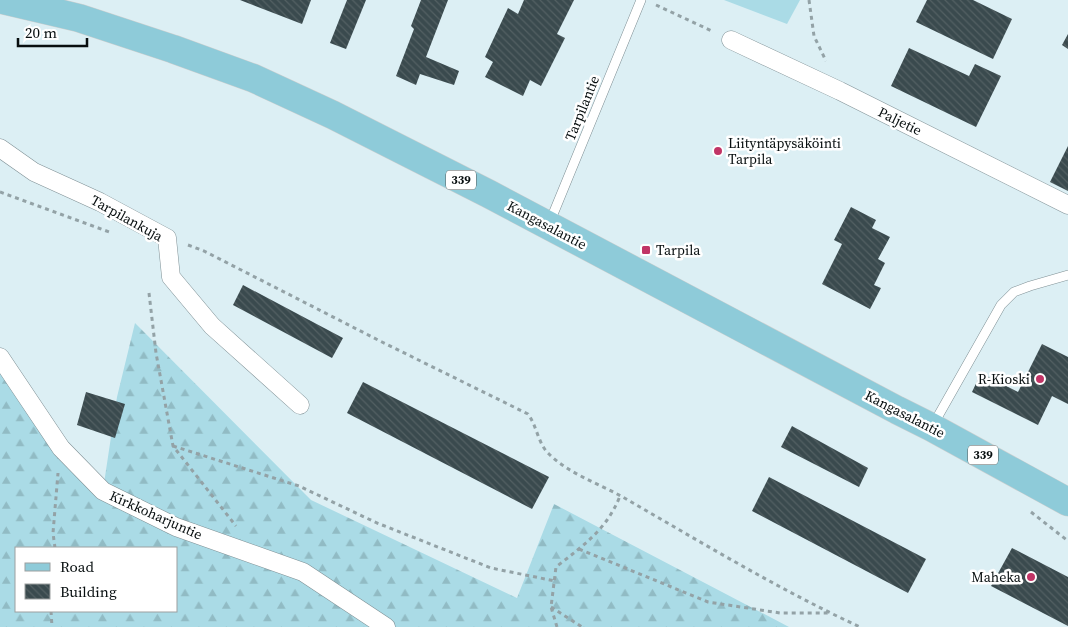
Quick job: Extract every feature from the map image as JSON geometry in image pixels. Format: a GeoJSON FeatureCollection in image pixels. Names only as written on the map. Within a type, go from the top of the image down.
{"type":"FeatureCollection","features":[{"type":"Feature","properties":{"kind":"main road","name":"Kangasalantie"},"geometry":{"type":"LineString","coordinates":[[3,0],[79,18],[173,49],[253,78],[333,115],[489,194],[888,406],[932,427],[1068,502]]}},
{"type":"Feature","properties":{"kind":"street","name":"Paljetie"},"geometry":{"type":"LineString","coordinates":[[731,40],[840,91],[1068,205]]}},
{"type":"Feature","properties":{"kind":"street","name":"Tarpilankuja"},"geometry":{"type":"LineString","coordinates":[[0,148],[34,172],[100,202],[167,238],[171,277],[212,326],[300,405]]}},
{"type":"Feature","properties":{"kind":"street","name":"Kirkkoharjuntie"},"geometry":{"type":"LineString","coordinates":[[0,357],[61,448],[103,491],[176,527],[303,572],[386,627]]}},
{"type":"Feature","properties":{"kind":"lane","name":"Tarpilantie"},"geometry":{"type":"LineString","coordinates":[[549,226],[641,0]]}},
{"type":"Feature","properties":{"kind":"lane"},"geometry":{"type":"LineString","coordinates":[[932,427],[1001,305],[1014,292],[1068,275]]}},
{"type":"Feature","properties":{"kind":"path"},"geometry":{"type":"LineString","coordinates":[[809,0],[814,36],[840,91]]}},
{"type":"Feature","properties":{"kind":"path"},"geometry":{"type":"LineString","coordinates":[[653,4],[731,40]]}},
{"type":"Feature","properties":{"kind":"path"},"geometry":{"type":"LineString","coordinates":[[0,192],[120,236]]}},
{"type":"Feature","properties":{"kind":"path"},"geometry":{"type":"LineString","coordinates":[[167,238],[204,251],[528,414],[546,452],[557,462],[831,614],[860,627]]}},
{"type":"Feature","properties":{"kind":"path"},"geometry":{"type":"LineString","coordinates":[[149,293],[156,353],[173,446],[214,495],[259,557]]}},
{"type":"Feature","properties":{"kind":"path"},"geometry":{"type":"LineString","coordinates":[[173,446],[299,486],[378,523],[491,568],[555,581]]}},
{"type":"Feature","properties":{"kind":"path"},"geometry":{"type":"LineString","coordinates":[[55,547],[53,533],[61,448]]}},
{"type":"Feature","properties":{"kind":"path"},"geometry":{"type":"LineString","coordinates":[[557,627],[551,607],[556,567],[593,538],[614,511],[620,496]]}},
{"type":"Feature","properties":{"kind":"path"},"geometry":{"type":"LineString","coordinates":[[1024,507],[1068,541]]}},
{"type":"Feature","properties":{"kind":"path"},"geometry":{"type":"LineString","coordinates":[[579,549],[708,602],[780,613],[831,614]]}},
{"type":"Feature","properties":{"kind":"path"},"geometry":{"type":"LineString","coordinates":[[551,607],[582,627]]}},
{"type":"Feature","properties":{"kind":"path"},"geometry":{"type":"LineString","coordinates":[[51,612],[52,627]]}},
{"type":"Feature","properties":{"kind":"green space"},"geometry":{"type":"Polygon","coordinates":[[[724,0],[800,0],[787,24],[724,0]]]}},
{"type":"Feature","properties":{"kind":"green space"},"geometry":{"type":"Polygon","coordinates":[[[135,323],[311,500],[517,598],[554,504],[789,627],[0,627],[0,373],[61,448],[103,490],[117,397],[135,323]]]}},
{"type":"Feature","properties":{"kind":"building"},"geometry":{"type":"Polygon","coordinates":[[[240,0],[311,0],[302,24],[240,0]]]}},
{"type":"Feature","properties":{"kind":"building"},"geometry":{"type":"Polygon","coordinates":[[[347,0],[366,0],[346,49],[330,43],[347,0]]]}},
{"type":"Feature","properties":{"kind":"building"},"geometry":{"type":"Polygon","coordinates":[[[421,0],[448,0],[426,57],[459,71],[454,85],[420,74],[416,85],[396,76],[414,29],[411,26],[421,0]]]}},
{"type":"Feature","properties":{"kind":"building"},"geometry":{"type":"Polygon","coordinates":[[[524,0],[574,0],[557,34],[565,38],[541,86],[530,80],[523,96],[485,77],[493,62],[485,57],[508,8],[518,14],[524,0]]]}},
{"type":"Feature","properties":{"kind":"building"},"geometry":{"type":"Polygon","coordinates":[[[927,0],[973,0],[1012,19],[993,59],[916,22],[927,0]]]}},
{"type":"Feature","properties":{"kind":"building"},"geometry":{"type":"Polygon","coordinates":[[[1068,34],[1068,49],[1062,45],[1068,34]]]}},
{"type":"Feature","properties":{"kind":"building"},"geometry":{"type":"Polygon","coordinates":[[[909,48],[969,76],[975,64],[1001,76],[976,127],[891,86],[909,48]]]}},
{"type":"Feature","properties":{"kind":"building"},"geometry":{"type":"Polygon","coordinates":[[[1068,146],[1068,191],[1050,182],[1068,146]]]}},
{"type":"Feature","properties":{"kind":"building"},"geometry":{"type":"Polygon","coordinates":[[[851,207],[876,220],[872,228],[890,237],[878,259],[885,263],[874,285],[881,288],[870,309],[822,284],[842,244],[834,240],[851,207]]]}},
{"type":"Feature","properties":{"kind":"building"},"geometry":{"type":"Polygon","coordinates":[[[243,285],[343,338],[332,358],[233,305],[243,285]]]}},
{"type":"Feature","properties":{"kind":"building"},"geometry":{"type":"Polygon","coordinates":[[[1042,344],[1068,357],[1068,404],[1052,396],[1038,425],[972,392],[981,373],[1018,392],[1042,344]]]}},
{"type":"Feature","properties":{"kind":"building"},"geometry":{"type":"Polygon","coordinates":[[[363,382],[549,477],[532,509],[347,413],[363,382]]]}},
{"type":"Feature","properties":{"kind":"building"},"geometry":{"type":"Polygon","coordinates":[[[86,392],[125,404],[115,438],[77,425],[86,392]]]}},
{"type":"Feature","properties":{"kind":"building"},"geometry":{"type":"Polygon","coordinates":[[[792,426],[868,468],[859,487],[781,447],[792,426]]]}},
{"type":"Feature","properties":{"kind":"building"},"geometry":{"type":"Polygon","coordinates":[[[769,477],[926,559],[908,593],[752,511],[769,477]]]}},
{"type":"Feature","properties":{"kind":"building"},"geometry":{"type":"Polygon","coordinates":[[[1012,548],[1068,577],[1068,626],[991,586],[1012,548]]]}},
{"type":"Feature","properties":{"kind":"place","name":"Liityntäpysäköinti Tarpila"},"geometry":{"type":"Point","coordinates":[718,151]}},
{"type":"Feature","properties":{"kind":"place","name":"Tarpila"},"geometry":{"type":"Point","coordinates":[646,250]}},
{"type":"Feature","properties":{"kind":"place","name":"R-Kioski"},"geometry":{"type":"Point","coordinates":[1040,379]}},
{"type":"Feature","properties":{"kind":"place","name":"Maheka"},"geometry":{"type":"Point","coordinates":[1031,577]}}]}
